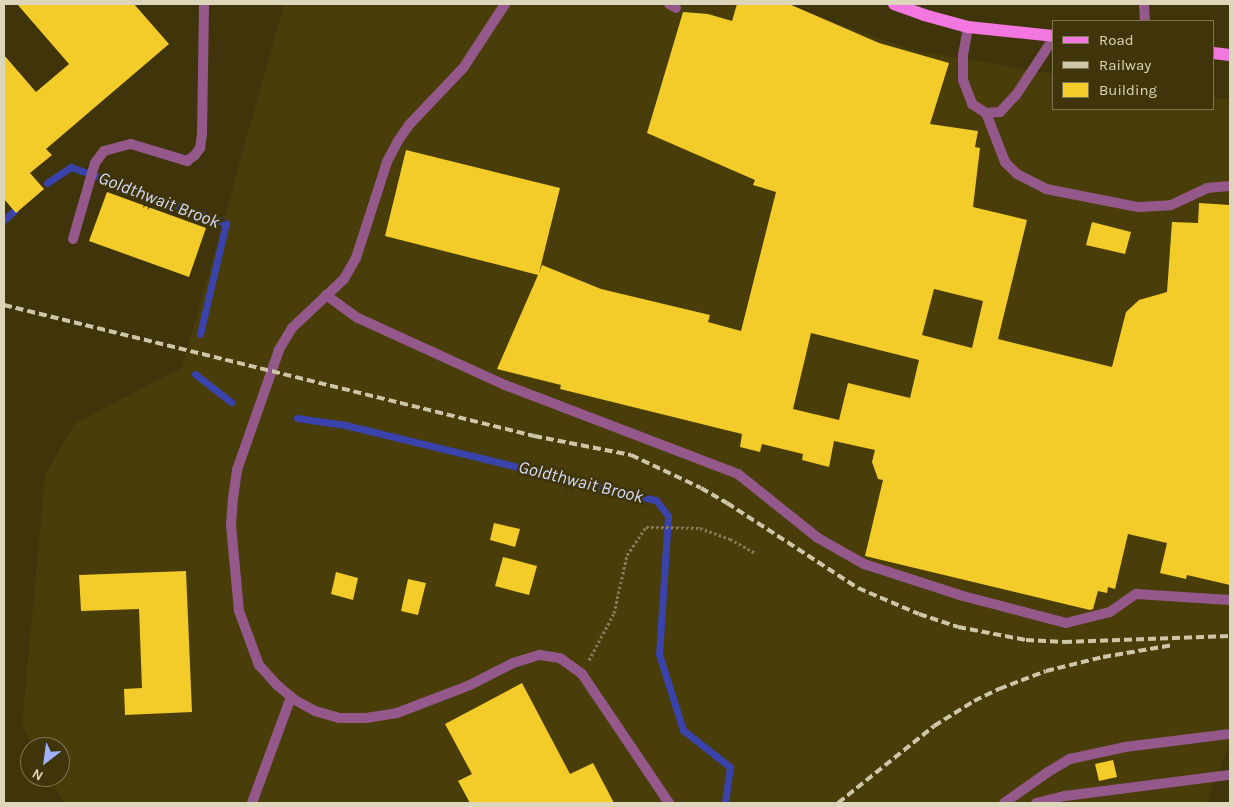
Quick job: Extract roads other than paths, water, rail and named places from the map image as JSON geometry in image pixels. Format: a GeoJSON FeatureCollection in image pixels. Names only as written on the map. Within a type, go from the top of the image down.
{"type":"FeatureCollection","features":[{"type":"Feature","properties":{"kind":"main road"},"geometry":{"type":"LineString","coordinates":[[894,4],[924,15],[968,27],[1052,38]]}},
{"type":"Feature","properties":{"kind":"main road"},"geometry":{"type":"LineString","coordinates":[[1214,53],[1230,55]]}},
{"type":"Feature","properties":{"kind":"street"},"geometry":{"type":"LineString","coordinates":[[73,239],[95,163],[104,152],[131,144],[181,161],[187,161],[196,155],[200,148],[202,133],[204,4]]}},
{"type":"Feature","properties":{"kind":"street"},"geometry":{"type":"LineString","coordinates":[[505,4],[464,67],[409,125],[398,141],[387,162],[356,258],[344,280],[292,328],[278,350],[237,470],[230,525],[239,612],[259,665],[291,697],[315,711],[339,718],[366,718],[397,712],[490,677],[513,663],[540,655],[560,658],[582,674],[669,803]]}},
{"type":"Feature","properties":{"kind":"street"},"geometry":{"type":"LineString","coordinates":[[1144,4],[1146,20]]}},
{"type":"Feature","properties":{"kind":"street"},"geometry":{"type":"LineString","coordinates":[[968,27],[962,56],[963,80],[972,104],[986,113],[1005,162],[1017,174],[1046,188],[1138,207],[1171,205],[1207,188],[1230,186]]}},
{"type":"Feature","properties":{"kind":"street"},"geometry":{"type":"LineString","coordinates":[[986,113],[1000,112],[1016,95],[1052,40]]}},
{"type":"Feature","properties":{"kind":"street"},"geometry":{"type":"LineString","coordinates":[[326,295],[358,318],[505,385],[738,474],[818,538],[864,564],[963,596],[1066,623],[1110,612],[1136,594],[1230,600]]}},
{"type":"Feature","properties":{"kind":"street"},"geometry":{"type":"LineString","coordinates":[[252,803],[291,697]]}},
{"type":"Feature","properties":{"kind":"street"},"geometry":{"type":"LineString","coordinates":[[1004,803],[1070,759],[1125,748],[1230,734]]}},
{"type":"Feature","properties":{"kind":"street"},"geometry":{"type":"LineString","coordinates":[[1036,803],[1065,796],[1230,775]]}},
{"type":"Feature","properties":{"kind":"waterway","name":"Goldthwait Brook"},"geometry":{"type":"LineString","coordinates":[[47,183],[71,167],[226,223],[200,334]]}},
{"type":"Feature","properties":{"kind":"waterway","name":"Goldthwait Brook"},"geometry":{"type":"LineString","coordinates":[[4,220],[15,210]]}},
{"type":"Feature","properties":{"kind":"waterway","name":"Goldthwait Brook"},"geometry":{"type":"LineString","coordinates":[[195,374],[231,402]]}},
{"type":"Feature","properties":{"kind":"waterway","name":"Goldthwait Brook"},"geometry":{"type":"LineString","coordinates":[[297,418],[345,425],[656,500],[668,516],[659,654],[683,730],[730,767],[725,803]]}},
{"type":"Feature","properties":{"kind":"railway"},"geometry":{"type":"LineString","coordinates":[[4,305],[534,436],[631,455],[701,488],[727,503],[858,588],[919,614],[958,627],[1026,640],[1064,642],[1230,636]]}},
{"type":"Feature","properties":{"kind":"railway"},"geometry":{"type":"LineString","coordinates":[[838,803],[934,726],[974,701],[999,689],[1046,671],[1103,657],[1173,645]]}}]}
